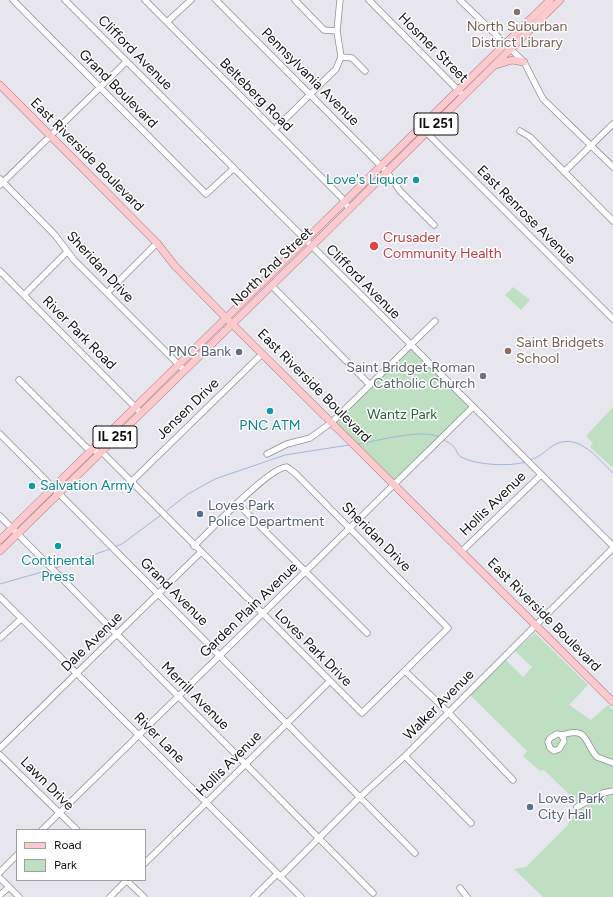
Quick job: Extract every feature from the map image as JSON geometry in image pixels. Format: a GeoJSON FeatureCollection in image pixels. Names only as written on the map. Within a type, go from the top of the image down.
{"type":"FeatureCollection","features":[{"type":"Feature","properties":{"kind":"main road","name":"North 2nd Street"},"geometry":{"type":"LineString","coordinates":[[0,551],[15,531],[53,487],[92,450],[184,370],[272,286],[349,209],[384,169],[507,46],[555,1]]}},
{"type":"Feature","properties":{"kind":"main road","name":"North 2nd Street"},"geometry":{"type":"LineString","coordinates":[[461,92],[493,67],[507,46]]}},
{"type":"Feature","properties":{"kind":"main road"},"geometry":{"type":"LineString","coordinates":[[493,67],[508,61],[524,62]]}},
{"type":"Feature","properties":{"kind":"main road","name":"East Riverside Boulevard"},"geometry":{"type":"LineString","coordinates":[[0,85],[157,243],[175,266],[225,318],[332,422],[535,626],[613,702]]}},
{"type":"Feature","properties":{"kind":"main road","name":"North 2nd Street"},"geometry":{"type":"LineString","coordinates":[[0,540],[15,531],[59,493],[99,452],[178,365],[225,318],[344,202],[384,169]]}},
{"type":"Feature","properties":{"kind":"main road"},"geometry":{"type":"LineString","coordinates":[[278,267],[284,274]]}},
{"type":"Feature","properties":{"kind":"street","name":"Grand Boulevard"},"geometry":{"type":"LineString","coordinates":[[13,0],[206,194],[233,169]]}},
{"type":"Feature","properties":{"kind":"street","name":"Clifford Avenue"},"geometry":{"type":"LineString","coordinates":[[65,0],[613,547]]}},
{"type":"Feature","properties":{"kind":"street","name":"Belteberg Road"},"geometry":{"type":"LineString","coordinates":[[145,0],[274,130],[349,209]]}},
{"type":"Feature","properties":{"kind":"street"},"geometry":{"type":"LineString","coordinates":[[167,22],[191,0]]}},
{"type":"Feature","properties":{"kind":"street","name":"Pennsylvania Avenue"},"geometry":{"type":"LineString","coordinates":[[216,0],[384,169],[400,192],[434,225]]}},
{"type":"Feature","properties":{"kind":"street"},"geometry":{"type":"LineString","coordinates":[[295,0],[324,30],[337,31]]}},
{"type":"Feature","properties":{"kind":"street"},"geometry":{"type":"LineString","coordinates":[[274,130],[336,69],[341,57],[337,31],[340,0]]}},
{"type":"Feature","properties":{"kind":"street","name":"Hosmer Street"},"geometry":{"type":"LineString","coordinates":[[369,0],[461,92]]}},
{"type":"Feature","properties":{"kind":"street"},"geometry":{"type":"LineString","coordinates":[[460,0],[524,62],[544,99],[613,167]]}},
{"type":"Feature","properties":{"kind":"street"},"geometry":{"type":"LineString","coordinates":[[341,57],[352,58],[365,70]]}},
{"type":"Feature","properties":{"kind":"street"},"geometry":{"type":"LineString","coordinates":[[1,182],[51,136],[126,62]]}},
{"type":"Feature","properties":{"kind":"street"},"geometry":{"type":"LineString","coordinates":[[564,172],[613,124]]}},
{"type":"Feature","properties":{"kind":"street","name":"East Renrose Avenue"},"geometry":{"type":"LineString","coordinates":[[424,130],[613,319]]}},
{"type":"Feature","properties":{"kind":"street"},"geometry":{"type":"LineString","coordinates":[[520,131],[530,137],[613,220]]}},
{"type":"Feature","properties":{"kind":"street","name":"Sheridan Drive"},"geometry":{"type":"LineString","coordinates":[[1,182],[55,235],[67,252],[107,294],[184,370]]}},
{"type":"Feature","properties":{"kind":"street"},"geometry":{"type":"LineString","coordinates":[[107,294],[157,243]]}},
{"type":"Feature","properties":{"kind":"street"},"geometry":{"type":"LineString","coordinates":[[24,295],[67,252]]}},
{"type":"Feature","properties":{"kind":"street","name":"River Park Road"},"geometry":{"type":"LineString","coordinates":[[0,271],[138,410]]}},
{"type":"Feature","properties":{"kind":"street"},"geometry":{"type":"LineString","coordinates":[[272,286],[370,385]]}},
{"type":"Feature","properties":{"kind":"street"},"geometry":{"type":"LineString","coordinates":[[267,454],[287,444],[310,438],[332,422],[435,321]]}},
{"type":"Feature","properties":{"kind":"street","name":"Jensen Drive"},"geometry":{"type":"LineString","coordinates":[[131,482],[262,354]]}},
{"type":"Feature","properties":{"kind":"street"},"geometry":{"type":"LineString","coordinates":[[19,380],[87,448],[92,450]]}},
{"type":"Feature","properties":{"kind":"street","name":"Garden Plain Avenue"},"geometry":{"type":"LineString","coordinates":[[43,829],[473,407]]}},
{"type":"Feature","properties":{"kind":"street","name":"Grand Avenue"},"geometry":{"type":"LineString","coordinates":[[0,434],[159,593],[414,853]]}},
{"type":"Feature","properties":{"kind":"street","name":"Loves Park Drive"},"geometry":{"type":"LineString","coordinates":[[92,450],[104,454],[362,714],[404,672]]}},
{"type":"Feature","properties":{"kind":"street","name":"Sheridan Drive"},"geometry":{"type":"LineString","coordinates":[[238,503],[273,472],[284,467],[296,474],[448,628],[404,672]]}},
{"type":"Feature","properties":{"kind":"street","name":"Hollis Avenue"},"geometry":{"type":"LineString","coordinates":[[462,551],[541,474]]}},
{"type":"Feature","properties":{"kind":"street"},"geometry":{"type":"LineString","coordinates":[[194,546],[238,503],[366,633]]}},
{"type":"Feature","properties":{"kind":"street","name":"Merrill Avenue"},"geometry":{"type":"LineString","coordinates":[[0,516],[373,893]]}},
{"type":"Feature","properties":{"kind":"street","name":"Walker Avenue"},"geometry":{"type":"LineString","coordinates":[[254,897],[319,838],[360,797],[405,756],[613,547]]}},
{"type":"Feature","properties":{"kind":"street","name":"Dale Avenue"},"geometry":{"type":"LineString","coordinates":[[0,748],[201,552]]}},
{"type":"Feature","properties":{"kind":"street","name":"River Lane"},"geometry":{"type":"LineString","coordinates":[[0,597],[301,897]]}},
{"type":"Feature","properties":{"kind":"street"},"geometry":{"type":"LineString","coordinates":[[0,638],[22,619]]}},
{"type":"Feature","properties":{"kind":"street"},"geometry":{"type":"LineString","coordinates":[[404,672],[448,712],[513,780]]}},
{"type":"Feature","properties":{"kind":"street","name":"Hollis Avenue"},"geometry":{"type":"LineString","coordinates":[[146,862],[330,681]]}},
{"type":"Feature","properties":{"kind":"street"},"geometry":{"type":"LineString","coordinates":[[562,735],[574,732],[582,734],[588,740],[597,757],[613,763]]}},
{"type":"Feature","properties":{"kind":"street","name":"Lawn Drive"},"geometry":{"type":"LineString","coordinates":[[0,754],[75,829]]}},
{"type":"Feature","properties":{"kind":"street"},"geometry":{"type":"LineString","coordinates":[[405,756],[471,823]]}},
{"type":"Feature","properties":{"kind":"street"},"geometry":{"type":"LineString","coordinates":[[577,807],[604,793],[613,791]]}},
{"type":"Feature","properties":{"kind":"street"},"geometry":{"type":"LineString","coordinates":[[0,872],[16,856]]}},
{"type":"Feature","properties":{"kind":"street"},"geometry":{"type":"LineString","coordinates":[[0,878],[19,897]]}},
{"type":"Feature","properties":{"kind":"street"},"geometry":{"type":"LineString","coordinates":[[110,897],[126,881]]}},
{"type":"Feature","properties":{"kind":"street"},"geometry":{"type":"LineString","coordinates":[[128,881],[144,897]]}},
{"type":"Feature","properties":{"kind":"street"},"geometry":{"type":"LineString","coordinates":[[0,895],[9,887]]}},
{"type":"Feature","properties":{"kind":"street"},"geometry":{"type":"LineString","coordinates":[[460,888],[468,897]]}},
{"type":"Feature","properties":{"kind":"green space"},"geometry":{"type":"Polygon","coordinates":[[[513,287],[530,300],[521,310],[505,295],[513,287]]]}},
{"type":"Feature","properties":{"kind":"green space","name":"Wantz Park"},"geometry":{"type":"Polygon","coordinates":[[[410,346],[473,407],[393,484],[332,422],[410,346]]]}},
{"type":"Feature","properties":{"kind":"green space"},"geometry":{"type":"Polygon","coordinates":[[[613,407],[613,468],[590,447],[593,443],[586,436],[613,407]]]}},
{"type":"Feature","properties":{"kind":"green space"},"geometry":{"type":"Polygon","coordinates":[[[535,633],[588,685],[569,705],[591,720],[608,705],[613,710],[613,897],[543,897],[514,869],[526,867],[567,826],[577,807],[576,801],[544,770],[540,771],[523,756],[527,751],[470,695],[506,660],[523,677],[532,667],[515,651],[535,633]]]}},
{"type":"Feature","properties":{"kind":"waterway"},"geometry":{"type":"LineString","coordinates":[[358,444],[412,434],[432,435],[439,437]]}},
{"type":"Feature","properties":{"kind":"waterway"},"geometry":{"type":"LineString","coordinates":[[444,440],[451,444],[458,454],[467,460],[502,465],[519,464],[525,462]]}},
{"type":"Feature","properties":{"kind":"waterway"},"geometry":{"type":"LineString","coordinates":[[530,460],[538,457],[556,444],[572,442],[588,449],[613,473]]}},
{"type":"Feature","properties":{"kind":"waterway"},"geometry":{"type":"LineString","coordinates":[[165,512],[188,494],[215,479],[285,455],[349,445]]}},
{"type":"Feature","properties":{"kind":"waterway"},"geometry":{"type":"LineString","coordinates":[[114,547],[122,544],[161,515]]}},
{"type":"Feature","properties":{"kind":"waterway"},"geometry":{"type":"LineString","coordinates":[[56,568],[110,549]]}},
{"type":"Feature","properties":{"kind":"waterway"},"geometry":{"type":"LineString","coordinates":[[0,584],[49,570]]}},
{"type":"Feature","properties":{"kind":"place","name":"North Suburban District Library"},"geometry":{"type":"Point","coordinates":[517,12]}},
{"type":"Feature","properties":{"kind":"place","name":"Love's Liquor"},"geometry":{"type":"Point","coordinates":[416,180]}},
{"type":"Feature","properties":{"kind":"place","name":"Crusader Community Health"},"geometry":{"type":"Point","coordinates":[374,246]}},
{"type":"Feature","properties":{"kind":"place","name":"Saint Bridgets School"},"geometry":{"type":"Point","coordinates":[508,351]}},
{"type":"Feature","properties":{"kind":"place","name":"PNC Bank"},"geometry":{"type":"Point","coordinates":[239,352]}},
{"type":"Feature","properties":{"kind":"place","name":"Saint Bridget Roman Catholic Church"},"geometry":{"type":"Point","coordinates":[483,376]}},
{"type":"Feature","properties":{"kind":"place","name":"PNC ATM"},"geometry":{"type":"Point","coordinates":[270,411]}},
{"type":"Feature","properties":{"kind":"place","name":"Salvation Army"},"geometry":{"type":"Point","coordinates":[32,486]}},
{"type":"Feature","properties":{"kind":"place","name":"Loves Park Police Department"},"geometry":{"type":"Point","coordinates":[200,514]}},
{"type":"Feature","properties":{"kind":"place","name":"Continental Press"},"geometry":{"type":"Point","coordinates":[58,546]}},
{"type":"Feature","properties":{"kind":"place","name":"Loves Park City Hall"},"geometry":{"type":"Point","coordinates":[530,807]}}]}
